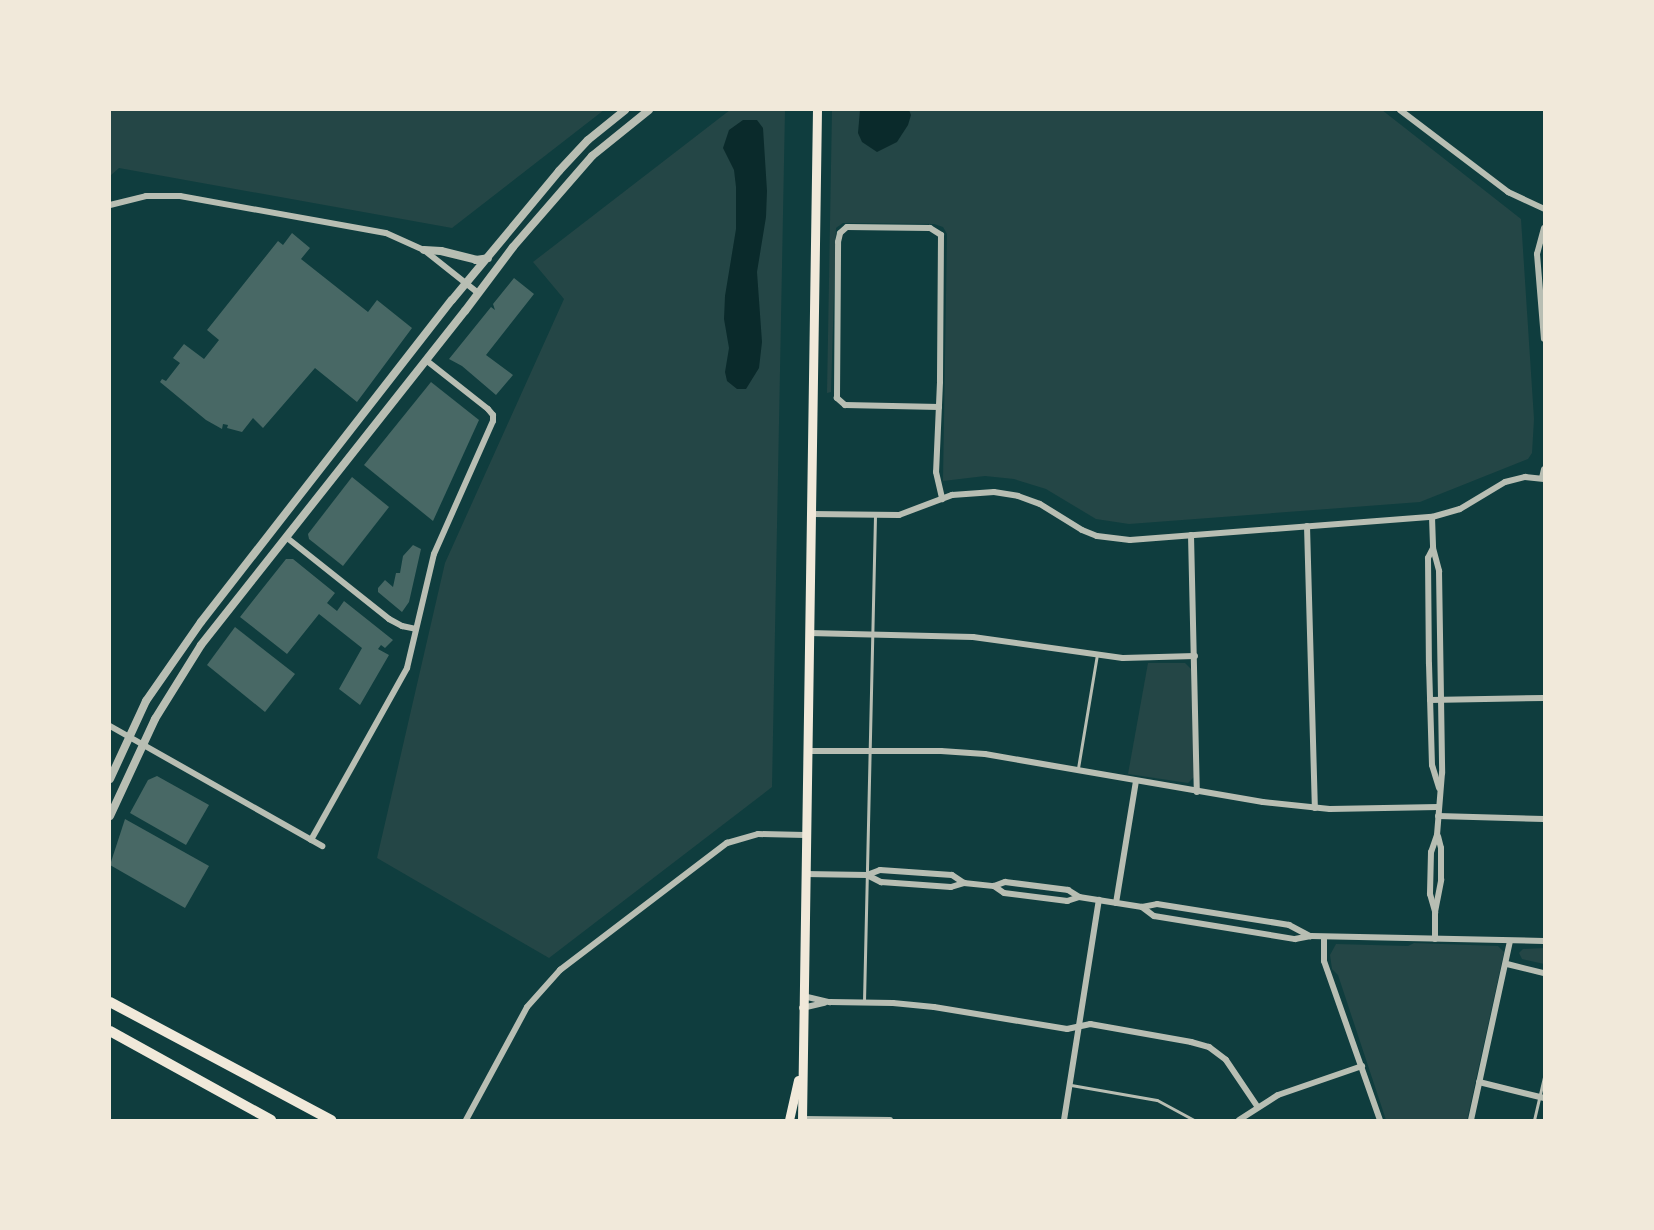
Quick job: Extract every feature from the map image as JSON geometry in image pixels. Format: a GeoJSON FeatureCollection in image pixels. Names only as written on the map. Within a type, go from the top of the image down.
{"type":"FeatureCollection","features":[{"type":"Feature","properties":{"kind":"highway"},"geometry":{"type":"LineString","coordinates":[[110,1002],[331,1120]]}},
{"type":"Feature","properties":{"kind":"highway"},"geometry":{"type":"LineString","coordinates":[[110,1032],[272,1120]]}},
{"type":"Feature","properties":{"kind":"main road"},"geometry":{"type":"LineString","coordinates":[[802,1120],[816,111]]}},
{"type":"Feature","properties":{"kind":"main road"},"geometry":{"type":"LineString","coordinates":[[789,1120],[801,1066]]}},
{"type":"Feature","properties":{"kind":"street"},"geometry":{"type":"LineString","coordinates":[[110,779],[146,701],[201,622],[466,284],[567,161],[625,110]]}},
{"type":"Feature","properties":{"kind":"street"},"geometry":{"type":"LineString","coordinates":[[110,816],[143,743],[201,645],[513,247],[576,173],[601,148],[649,110]]}},
{"type":"Feature","properties":{"kind":"street"},"geometry":{"type":"LineString","coordinates":[[1400,110],[1508,192],[1545,209]]}},
{"type":"Feature","properties":{"kind":"street"},"geometry":{"type":"LineString","coordinates":[[1412,117],[1414,110]]}},
{"type":"Feature","properties":{"kind":"street"},"geometry":{"type":"LineString","coordinates":[[110,206],[146,196],[180,196],[387,233],[424,250],[478,293]]}},
{"type":"Feature","properties":{"kind":"street"},"geometry":{"type":"LineString","coordinates":[[939,407],[845,405],[837,398],[838,242],[840,233],[847,228],[930,228],[941,235],[939,407],[936,472],[942,499]]}},
{"type":"Feature","properties":{"kind":"street"},"geometry":{"type":"LineString","coordinates":[[1545,228],[1537,254],[1545,339]]}},
{"type":"Feature","properties":{"kind":"street"},"geometry":{"type":"LineString","coordinates":[[424,250],[441,250],[476,260],[488,258]]}},
{"type":"Feature","properties":{"kind":"street"},"geometry":{"type":"LineString","coordinates":[[1537,254],[1545,253]]}},
{"type":"Feature","properties":{"kind":"street"},"geometry":{"type":"LineString","coordinates":[[311,840],[404,674],[434,554],[494,418],[488,409],[426,360]]}},
{"type":"Feature","properties":{"kind":"street"},"geometry":{"type":"LineString","coordinates":[[811,513],[904,514],[942,499],[984,491],[1018,496],[1040,504],[1082,530],[1114,540],[1432,517],[1460,509],[1505,482],[1525,477],[1543,478],[1545,469]]}},
{"type":"Feature","properties":{"kind":"street"},"geometry":{"type":"LineString","coordinates":[[1432,517],[1433,548],[1439,571],[1442,699],[1442,773],[1437,835],[1431,852],[1430,894],[1435,912]]}},
{"type":"Feature","properties":{"kind":"street"},"geometry":{"type":"LineString","coordinates":[[1307,526],[1315,808]]}},
{"type":"Feature","properties":{"kind":"street"},"geometry":{"type":"LineString","coordinates":[[1191,535],[1196,656],[1197,792]]}},
{"type":"Feature","properties":{"kind":"street"},"geometry":{"type":"LineString","coordinates":[[286,537],[389,619],[402,626],[416,629]]}},
{"type":"Feature","properties":{"kind":"street"},"geometry":{"type":"LineString","coordinates":[[1433,548],[1428,558],[1430,700],[1432,765],[1439,788]]}},
{"type":"Feature","properties":{"kind":"street"},"geometry":{"type":"LineString","coordinates":[[809,633],[990,638],[1129,658],[1196,656]]}},
{"type":"Feature","properties":{"kind":"street"},"geometry":{"type":"LineString","coordinates":[[1430,700],[1545,698]]}},
{"type":"Feature","properties":{"kind":"street"},"geometry":{"type":"LineString","coordinates":[[110,726],[322,846]]}},
{"type":"Feature","properties":{"kind":"street"},"geometry":{"type":"LineString","coordinates":[[807,751],[941,751],[985,754],[1197,792],[1315,808],[1438,807]]}},
{"type":"Feature","properties":{"kind":"street"},"geometry":{"type":"LineString","coordinates":[[1116,903],[1136,781]]}},
{"type":"Feature","properties":{"kind":"street"},"geometry":{"type":"LineString","coordinates":[[1438,816],[1545,819]]}},
{"type":"Feature","properties":{"kind":"street"},"geometry":{"type":"LineString","coordinates":[[466,1120],[527,1007],[560,970],[727,843],[749,835],[806,835]]}},
{"type":"Feature","properties":{"kind":"street"},"geometry":{"type":"LineString","coordinates":[[1435,939],[1435,912],[1441,880],[1441,848],[1437,835]]}},
{"type":"Feature","properties":{"kind":"street"},"geometry":{"type":"LineString","coordinates":[[805,874],[867,875],[880,870],[903,871],[952,875],[964,883]]}},
{"type":"Feature","properties":{"kind":"street"},"geometry":{"type":"LineString","coordinates":[[867,875],[881,882],[951,887],[964,883],[994,886],[1005,882],[1068,890],[1079,897],[1116,903],[1142,907],[1157,904],[1289,925],[1311,936],[1324,938],[1545,941]]}},
{"type":"Feature","properties":{"kind":"street"},"geometry":{"type":"LineString","coordinates":[[994,886],[1004,893],[1067,902],[1079,897]]}},
{"type":"Feature","properties":{"kind":"street"},"geometry":{"type":"LineString","coordinates":[[1064,1120],[1099,900]]}},
{"type":"Feature","properties":{"kind":"street"},"geometry":{"type":"LineString","coordinates":[[1142,907],[1154,916],[1295,939],[1311,936]]}},
{"type":"Feature","properties":{"kind":"street"},"geometry":{"type":"LineString","coordinates":[[1324,938],[1324,961],[1380,1120]]}},
{"type":"Feature","properties":{"kind":"street"},"geometry":{"type":"LineString","coordinates":[[1471,1120],[1507,964],[1510,941]]}},
{"type":"Feature","properties":{"kind":"street"},"geometry":{"type":"LineString","coordinates":[[1507,964],[1545,973]]}},
{"type":"Feature","properties":{"kind":"street"},"geometry":{"type":"LineString","coordinates":[[803,996],[830,1002]]}},
{"type":"Feature","properties":{"kind":"street"},"geometry":{"type":"LineString","coordinates":[[802,1008],[830,1002],[934,1007],[1067,1029],[1090,1024],[1191,1041],[1209,1047],[1231,1066],[1257,1106]]}},
{"type":"Feature","properties":{"kind":"street"},"geometry":{"type":"LineString","coordinates":[[1239,1120],[1257,1106],[1278,1095],[1362,1066]]}},
{"type":"Feature","properties":{"kind":"street"},"geometry":{"type":"LineString","coordinates":[[1479,1082],[1542,1098]]}},
{"type":"Feature","properties":{"kind":"street"},"geometry":{"type":"LineString","coordinates":[[802,1120],[890,1120]]}},
{"type":"Feature","properties":{"kind":"lane"},"geometry":{"type":"LineString","coordinates":[[864,1002],[875,514]]}},
{"type":"Feature","properties":{"kind":"lane"},"geometry":{"type":"LineString","coordinates":[[1077,771],[1097,655]]}},
{"type":"Feature","properties":{"kind":"lane"},"geometry":{"type":"LineString","coordinates":[[1534,1120],[1542,1098],[1545,1077]]}},
{"type":"Feature","properties":{"kind":"lane"},"geometry":{"type":"LineString","coordinates":[[1069,1085],[1157,1100],[1194,1120]]}},
{"type":"Feature","properties":{"kind":"shaded area"},"geometry":{"type":"Polygon","coordinates":[[[110,110],[604,110],[452,228],[119,168],[110,176],[110,110]]]}},
{"type":"Feature","properties":{"kind":"shaded area"},"geometry":{"type":"Polygon","coordinates":[[[730,110],[785,110],[772,787],[549,958],[377,858],[445,563],[564,299],[533,262],[730,110]]]}},
{"type":"Feature","properties":{"kind":"shaded area"},"geometry":{"type":"Polygon","coordinates":[[[832,110],[1382,110],[1521,219],[1534,419],[1532,453],[1528,459],[1420,502],[1129,524],[1096,519],[1046,489],[1014,479],[985,476],[943,481],[947,234],[943,227],[934,224],[843,223],[836,228],[831,392],[827,393],[832,110]]]}},
{"type":"Feature","properties":{"kind":"shaded area"},"geometry":{"type":"Polygon","coordinates":[[[860,110],[909,110],[911,115],[908,125],[897,142],[877,152],[862,142],[858,133],[860,110]]]}},
{"type":"Feature","properties":{"kind":"shaded area"},"geometry":{"type":"Polygon","coordinates":[[[743,120],[757,120],[763,128],[767,191],[766,217],[757,272],[762,342],[759,368],[746,389],[737,389],[727,381],[725,372],[729,348],[724,319],[725,296],[736,229],[736,187],[734,170],[723,148],[729,130],[743,120]]]}},
{"type":"Feature","properties":{"kind":"shaded area"},"geometry":{"type":"Polygon","coordinates":[[[1148,663],[1185,663],[1191,669],[1194,777],[1188,783],[1128,774],[1148,663]]]}},
{"type":"Feature","properties":{"kind":"shaded area"},"geometry":{"type":"Polygon","coordinates":[[[1414,943],[1498,946],[1504,952],[1467,1120],[1386,1120],[1338,975],[1332,969],[1330,955],[1336,944],[1408,946],[1414,943]]]}},
{"type":"Feature","properties":{"kind":"shaded area"},"geometry":{"type":"Polygon","coordinates":[[[1544,948],[1544,964],[1522,959],[1519,953],[1523,949],[1544,948]]]}},
{"type":"Feature","properties":{"kind":"building"},"geometry":{"type":"Polygon","coordinates":[[[292,233],[310,248],[301,259],[368,312],[377,300],[412,328],[357,402],[315,368],[263,428],[253,418],[242,432],[227,428],[228,425],[223,424],[222,429],[206,420],[160,382],[162,379],[166,381],[180,363],[173,358],[184,344],[204,359],[219,340],[207,330],[278,241],[283,245],[292,233]]]}},
{"type":"Feature","properties":{"kind":"building"},"geometry":{"type":"Polygon","coordinates":[[[514,278],[534,294],[486,355],[513,375],[496,395],[462,366],[449,359],[491,307],[495,310],[493,304],[514,278]]]}},
{"type":"Feature","properties":{"kind":"building"},"geometry":{"type":"Polygon","coordinates":[[[431,382],[479,420],[433,521],[364,465],[431,382]]]}},
{"type":"Feature","properties":{"kind":"building"},"geometry":{"type":"Polygon","coordinates":[[[352,477],[389,507],[343,566],[309,539],[308,534],[352,477]]]}},
{"type":"Feature","properties":{"kind":"building"},"geometry":{"type":"Polygon","coordinates":[[[413,545],[421,549],[409,602],[402,612],[378,592],[378,588],[385,580],[393,587],[396,573],[400,573],[403,556],[413,545]]]}},
{"type":"Feature","properties":{"kind":"building"},"geometry":{"type":"Polygon","coordinates":[[[286,559],[293,559],[335,593],[327,603],[337,611],[344,601],[393,640],[385,648],[381,645],[378,649],[389,655],[360,705],[339,689],[362,648],[319,614],[287,654],[240,617],[286,559]]]}},
{"type":"Feature","properties":{"kind":"building"},"geometry":{"type":"Polygon","coordinates":[[[235,627],[295,674],[265,712],[207,665],[235,627]]]}},
{"type":"Feature","properties":{"kind":"building"},"geometry":{"type":"Polygon","coordinates":[[[157,776],[209,805],[186,845],[130,813],[148,780],[157,776]]]}},
{"type":"Feature","properties":{"kind":"building"},"geometry":{"type":"Polygon","coordinates":[[[125,819],[209,866],[185,908],[110,865],[125,819]]]}}]}
